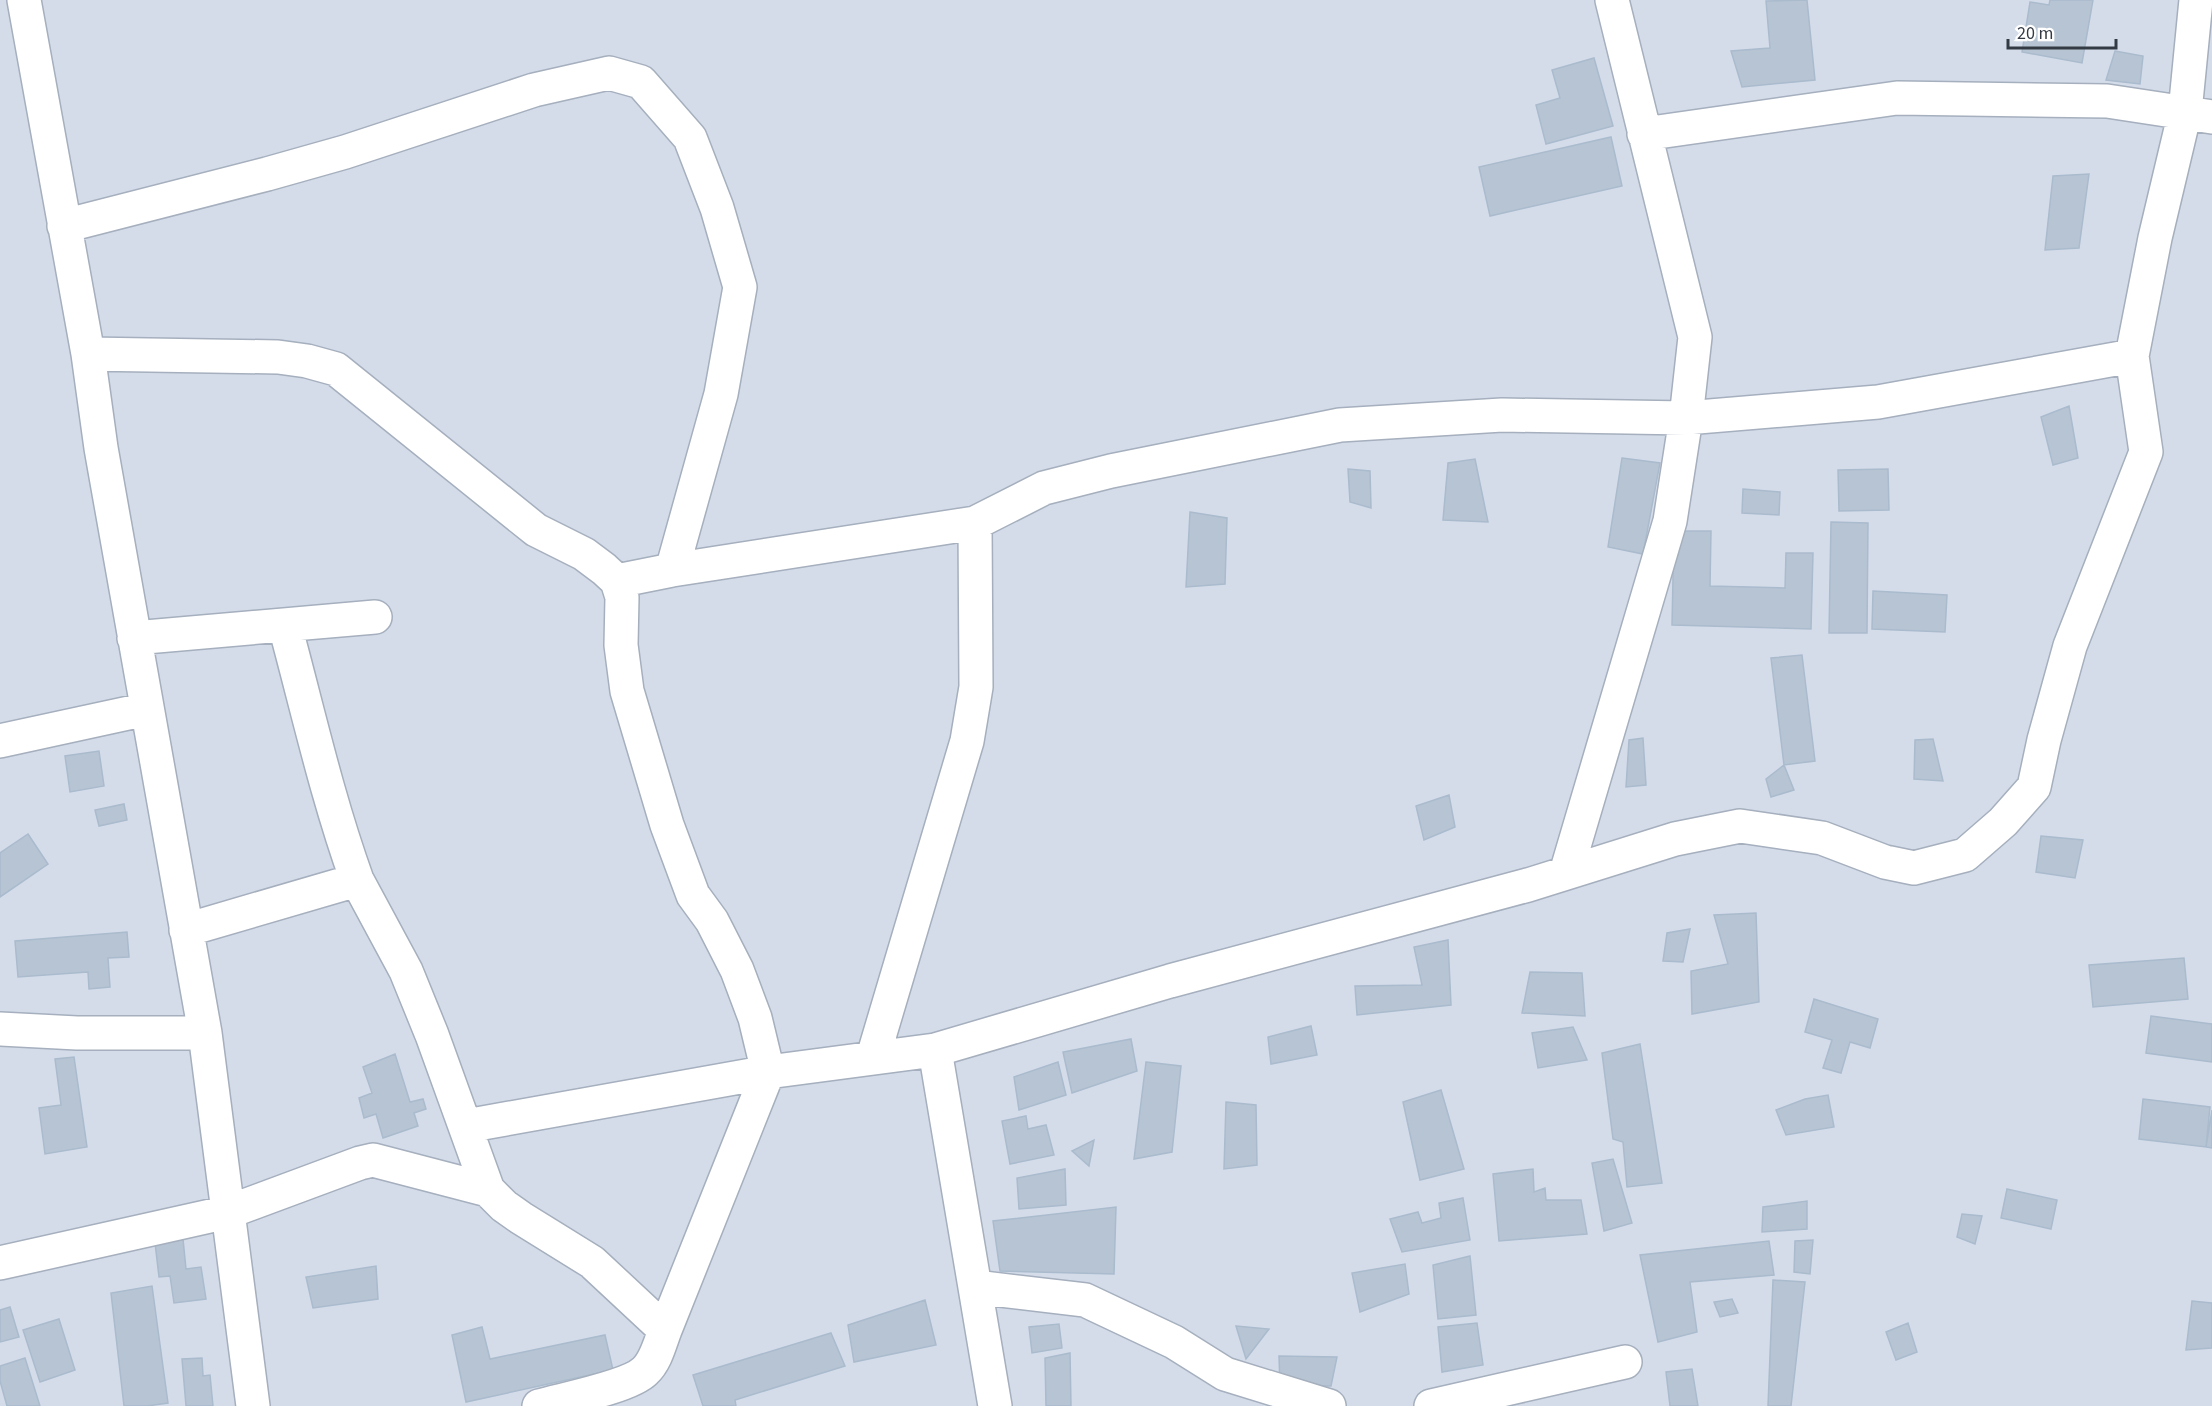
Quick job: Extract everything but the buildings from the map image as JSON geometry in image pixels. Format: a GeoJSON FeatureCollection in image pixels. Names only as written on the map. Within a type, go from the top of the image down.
{"type":"FeatureCollection","features":[{"type":"Feature","properties":{"kind":"street"},"geometry":{"type":"LineString","coordinates":[[24,0],[88,354],[101,448],[204,1033],[253,1406]]}},
{"type":"Feature","properties":{"kind":"street"},"geometry":{"type":"LineString","coordinates":[[1566,873],[1670,521],[1686,418],[1695,336],[1612,0]]}},
{"type":"Feature","properties":{"kind":"street"},"geometry":{"type":"LineString","coordinates":[[466,1126],[768,1072],[935,1050],[1159,984],[1566,873],[1675,839],[1740,826],[1822,838],[1885,862],[1914,868],[1965,855],[2003,822],[2034,787],[2044,740],[2070,646],[2146,452],[2132,356],[2155,238],[2199,115],[2196,0]]}},
{"type":"Feature","properties":{"kind":"street"},"geometry":{"type":"LineString","coordinates":[[64,226],[345,152],[534,90],[609,73],[641,82],[690,138],[717,208],[740,287],[721,394],[672,570]]}},
{"type":"Feature","properties":{"kind":"street"},"geometry":{"type":"LineString","coordinates":[[1644,134],[1897,98],[2107,101],[2199,115]]}},
{"type":"Feature","properties":{"kind":"street"},"geometry":{"type":"LineString","coordinates":[[88,354],[278,357],[336,369],[536,530],[584,554],[617,581],[622,597],[621,645],[627,691],[667,825],[693,896],[712,921],[737,970],[755,1018],[768,1072],[651,1364],[640,1375],[620,1384],[539,1406]]}},
{"type":"Feature","properties":{"kind":"street"},"geometry":{"type":"LineString","coordinates":[[617,581],[672,570],[975,523],[1044,488],[1111,471],[1340,425],[1502,415],[1686,418],[1878,402],[2132,356]]}},
{"type":"Feature","properties":{"kind":"street"},"geometry":{"type":"LineString","coordinates":[[873,1057],[967,741],[976,687],[975,523]]}},
{"type":"Feature","properties":{"kind":"street"},"geometry":{"type":"LineString","coordinates":[[134,638],[375,617]]}},
{"type":"Feature","properties":{"kind":"street"},"geometry":{"type":"LineString","coordinates":[[285,626],[321,768],[357,880],[405,970],[466,1126],[488,1190],[504,1206],[521,1218],[592,1262],[665,1330]]}},
{"type":"Feature","properties":{"kind":"street"},"geometry":{"type":"LineString","coordinates":[[0,741],[147,709]]}},
{"type":"Feature","properties":{"kind":"street"},"geometry":{"type":"LineString","coordinates":[[186,930],[357,880]]}},
{"type":"Feature","properties":{"kind":"street"},"geometry":{"type":"LineString","coordinates":[[0,1029],[77,1033],[204,1033]]}},
{"type":"Feature","properties":{"kind":"street"},"geometry":{"type":"LineString","coordinates":[[935,1050],[995,1406]]}},
{"type":"Feature","properties":{"kind":"street"},"geometry":{"type":"LineString","coordinates":[[0,1263],[228,1212],[373,1160],[488,1190]]}},
{"type":"Feature","properties":{"kind":"street"},"geometry":{"type":"LineString","coordinates":[[975,1287],[1085,1300],[1174,1342],[1225,1374],[1329,1406]]}},
{"type":"Feature","properties":{"kind":"street"},"geometry":{"type":"LineString","coordinates":[[1431,1406],[1625,1362]]}},
{"type":"Feature","properties":{"kind":"shaded area"},"geometry":{"type":"Polygon","coordinates":[[[0,0],[2212,0],[2212,1406],[0,1406],[0,0]]]}}]}
